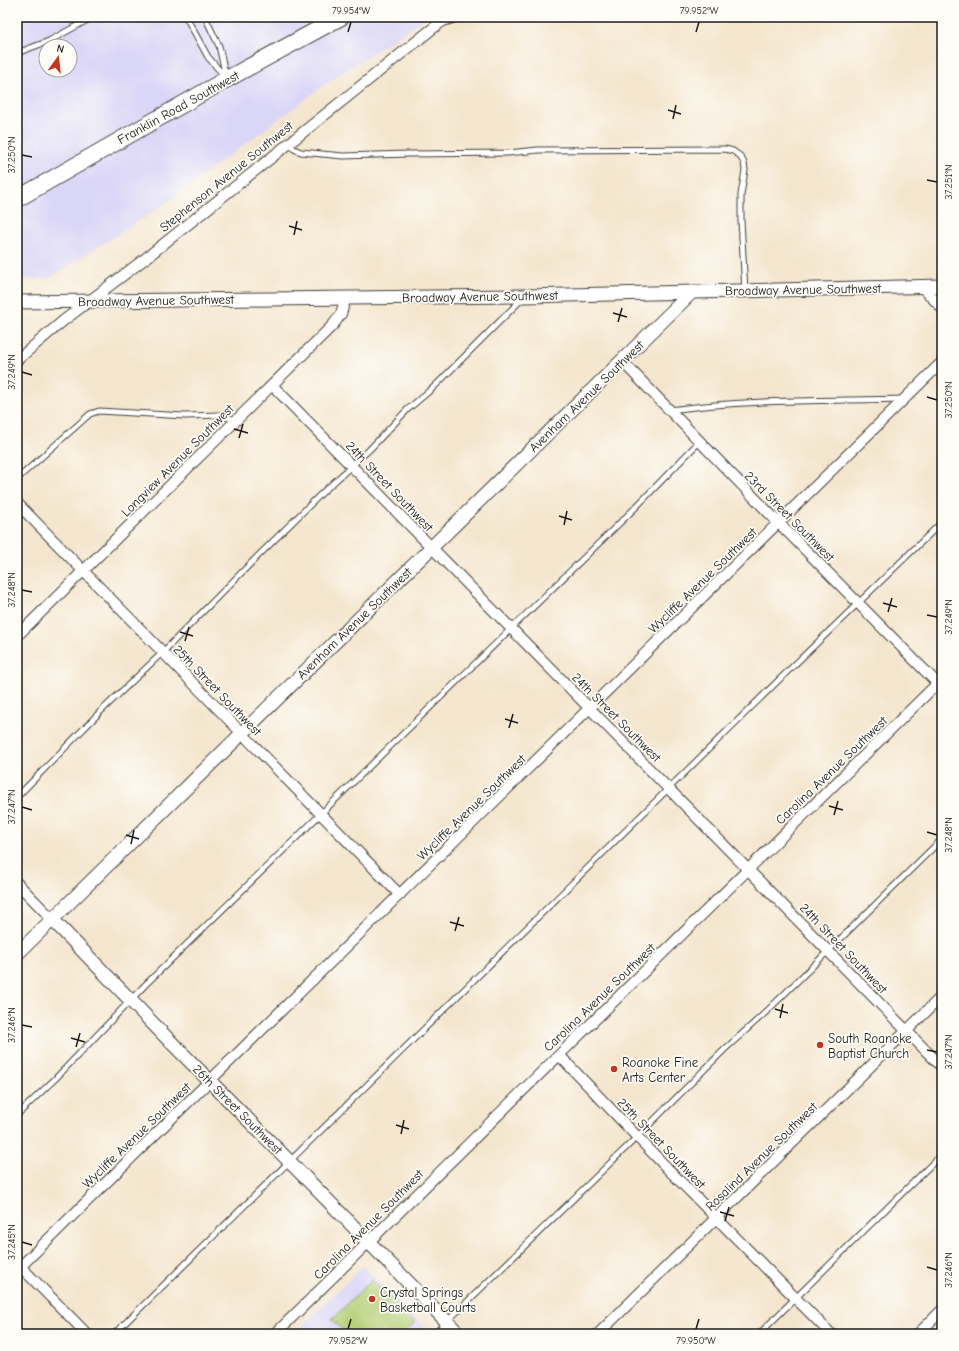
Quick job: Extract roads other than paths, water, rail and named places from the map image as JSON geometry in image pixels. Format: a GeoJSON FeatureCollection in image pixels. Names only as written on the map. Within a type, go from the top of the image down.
{"type":"FeatureCollection","features":[{"type":"Feature","properties":{"kind":"main road","name":"Franklin Road Southwest"},"geometry":{"type":"LineString","coordinates":[[17,199],[341,17]]}},
{"type":"Feature","properties":{"kind":"street","name":"Stephenson Avenue Southwest"},"geometry":{"type":"LineString","coordinates":[[17,360],[63,321],[146,258],[288,142],[432,28],[443,21],[454,17]]}},
{"type":"Feature","properties":{"kind":"street"},"geometry":{"type":"LineString","coordinates":[[921,286],[942,308]]}},
{"type":"Feature","properties":{"kind":"street","name":"Broadway Avenue Southwest"},"geometry":{"type":"LineString","coordinates":[[17,302],[525,296],[942,286]]}},
{"type":"Feature","properties":{"kind":"street","name":"Avenham Avenue Southwest"},"geometry":{"type":"LineString","coordinates":[[17,954],[692,292]]}},
{"type":"Feature","properties":{"kind":"street","name":"Longview Avenue Southwest"},"geometry":{"type":"LineString","coordinates":[[17,636],[333,325],[340,314],[346,298]]}},
{"type":"Feature","properties":{"kind":"street","name":"23rd Street Southwest"},"geometry":{"type":"LineString","coordinates":[[622,361],[779,523],[941,683]]}},
{"type":"Feature","properties":{"kind":"street","name":"Wycliffe Avenue Southwest"},"geometry":{"type":"LineString","coordinates":[[18,1267],[400,895],[942,362]]}},
{"type":"Feature","properties":{"kind":"street","name":"24th Street Southwest"},"geometry":{"type":"LineString","coordinates":[[272,385],[670,789],[942,1068]]}},
{"type":"Feature","properties":{"kind":"street","name":"25th Street Southwest"},"geometry":{"type":"LineString","coordinates":[[17,503],[400,895]]}},
{"type":"Feature","properties":{"kind":"street","name":"Carolina Avenue Southwest"},"geometry":{"type":"LineString","coordinates":[[275,1334],[941,683]]}},
{"type":"Feature","properties":{"kind":"street","name":"26th Street Southwest"},"geometry":{"type":"LineString","coordinates":[[17,883],[459,1334]]}},
{"type":"Feature","properties":{"kind":"street","name":"Rosalind Avenue Southwest"},"geometry":{"type":"LineString","coordinates":[[598,1334],[942,996]]}},
{"type":"Feature","properties":{"kind":"street","name":"25th Street Southwest"},"geometry":{"type":"LineString","coordinates":[[559,1055],[637,1137],[831,1334]]}},
{"type":"Feature","properties":{"kind":"street"},"geometry":{"type":"LineString","coordinates":[[18,1267],[87,1334]]}},
{"type":"Feature","properties":{"kind":"street"},"geometry":{"type":"LineString","coordinates":[[918,1334],[942,1310]]}},
{"type":"Feature","properties":{"kind":"lane"},"geometry":{"type":"LineString","coordinates":[[17,53],[49,40],[93,17]]}},
{"type":"Feature","properties":{"kind":"lane"},"geometry":{"type":"LineString","coordinates":[[186,17],[208,57],[227,80]]}},
{"type":"Feature","properties":{"kind":"lane"},"geometry":{"type":"LineString","coordinates":[[205,17],[219,46],[227,80]]}},
{"type":"Feature","properties":{"kind":"lane"},"geometry":{"type":"LineString","coordinates":[[288,142],[294,149],[301,152],[343,156],[508,153],[538,150],[725,149],[733,151],[740,156],[744,163],[745,170],[741,196],[745,291]]}},
{"type":"Feature","properties":{"kind":"lane"},"geometry":{"type":"LineString","coordinates":[[17,797],[100,712],[163,652],[256,558],[369,450],[408,409],[434,387],[525,296]]}},
{"type":"Feature","properties":{"kind":"lane"},"geometry":{"type":"LineString","coordinates":[[669,410],[702,406],[773,402],[905,399]]}},
{"type":"Feature","properties":{"kind":"lane"},"geometry":{"type":"LineString","coordinates":[[17,479],[90,414],[99,411],[185,416],[220,415],[236,420]]}},
{"type":"Feature","properties":{"kind":"lane"},"geometry":{"type":"LineString","coordinates":[[17,1115],[56,1078],[130,1000],[510,628],[634,509],[699,442]]}},
{"type":"Feature","properties":{"kind":"lane"},"geometry":{"type":"LineString","coordinates":[[114,1334],[290,1162],[384,1067],[942,522]]}},
{"type":"Feature","properties":{"kind":"lane"},"geometry":{"type":"LineString","coordinates":[[434,1334],[942,839]]}},
{"type":"Feature","properties":{"kind":"lane"},"geometry":{"type":"LineString","coordinates":[[759,1334],[942,1154]]}},
{"type":"Feature","properties":{"kind":"place","name":"South Roanoke Baptist Church"},"geometry":{"type":"Point","coordinates":[820,1045]}},
{"type":"Feature","properties":{"kind":"place","name":"Roanoke Fine Arts Center"},"geometry":{"type":"Point","coordinates":[614,1069]}},
{"type":"Feature","properties":{"kind":"place","name":"Crystal Springs Basketball Courts"},"geometry":{"type":"Point","coordinates":[372,1299]}}]}
